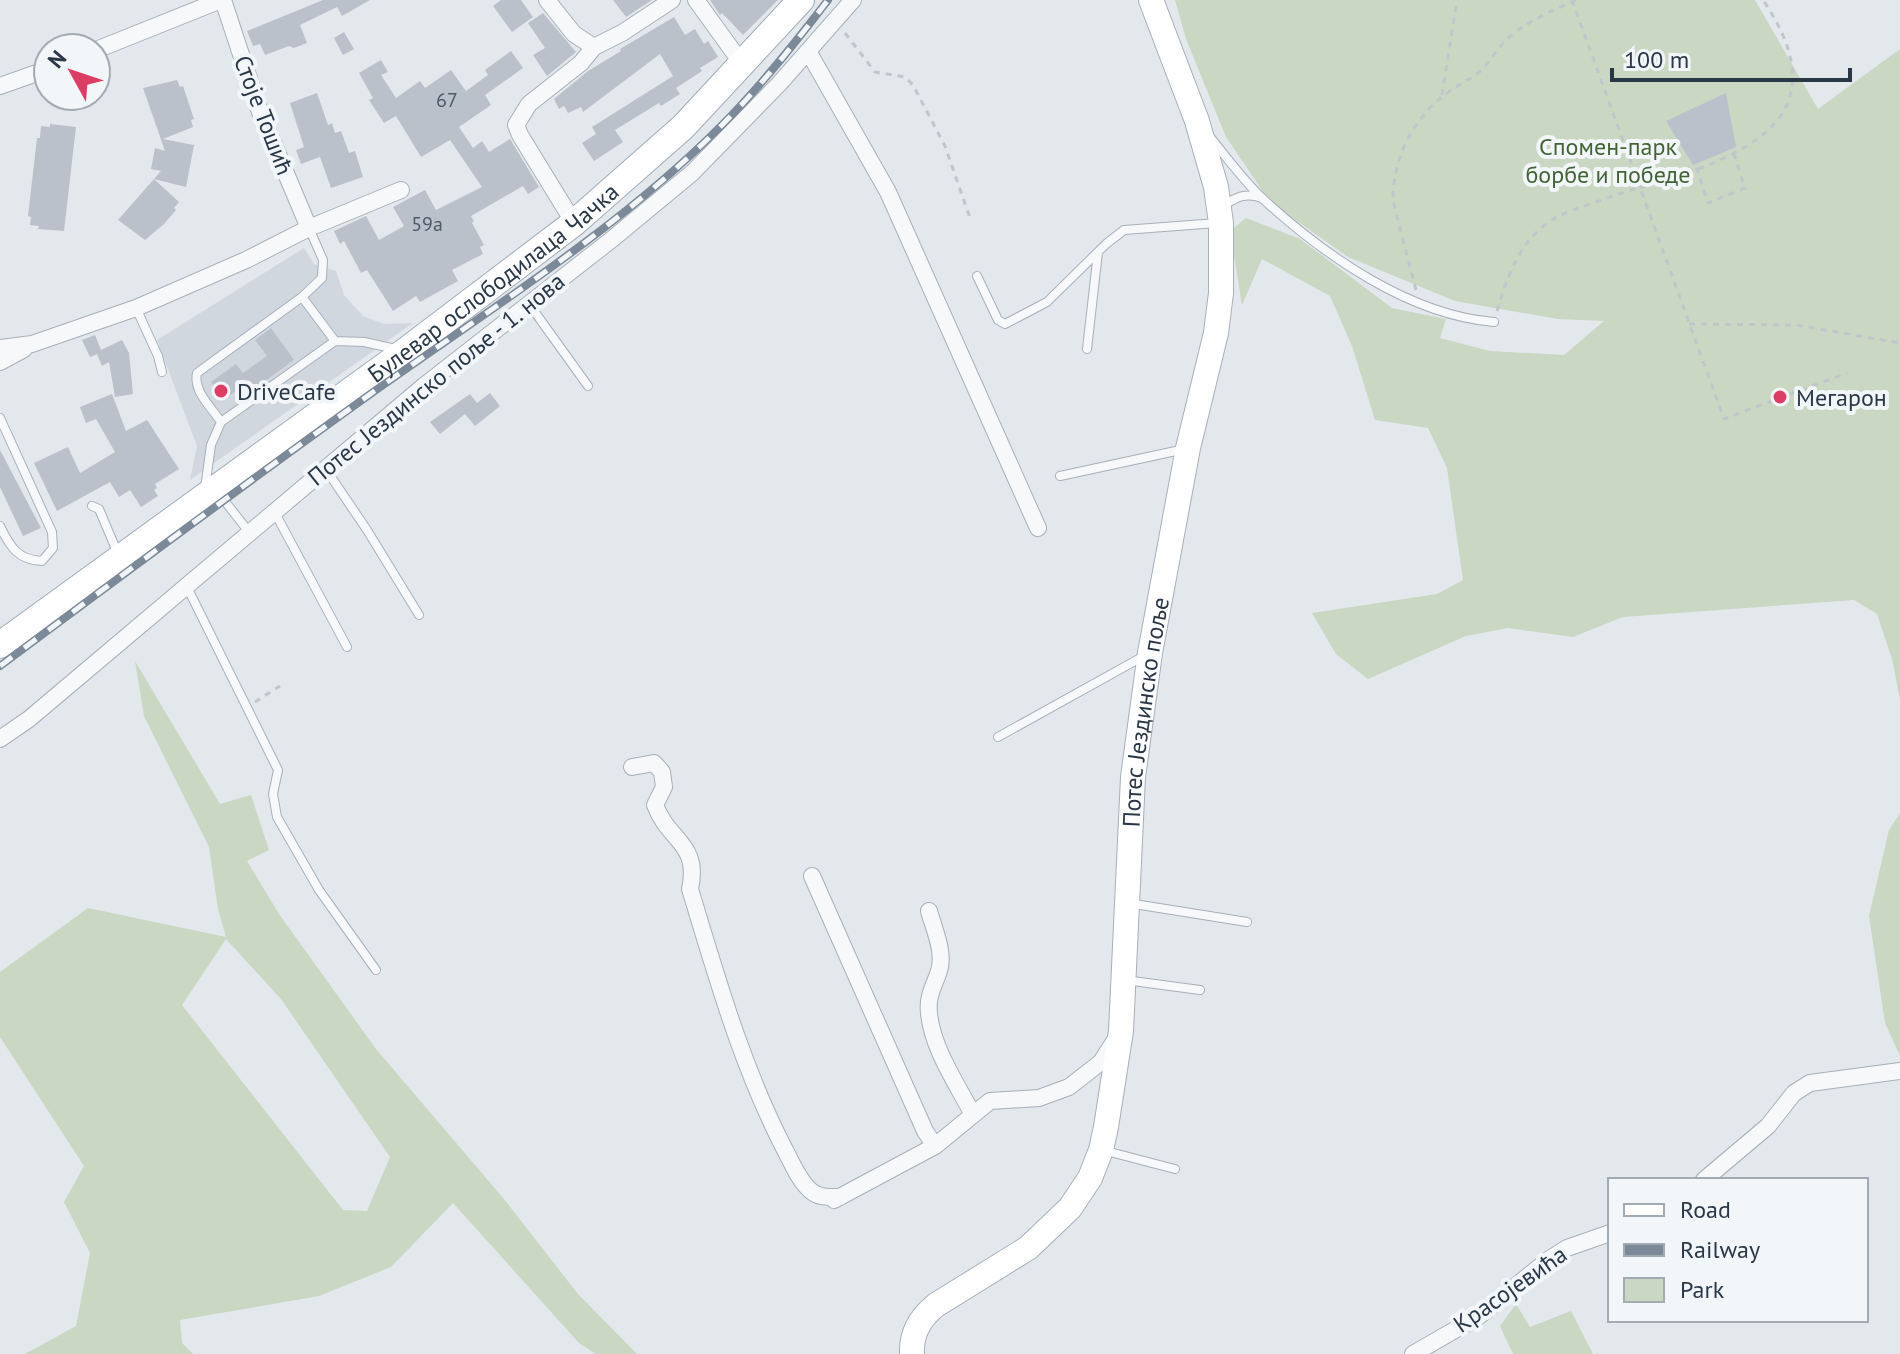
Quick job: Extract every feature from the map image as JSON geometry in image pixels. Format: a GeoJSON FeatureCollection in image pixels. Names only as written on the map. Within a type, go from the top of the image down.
{"type":"FeatureCollection","features":[{"type":"Feature","properties":{"kind":"main road","name":"Булевар ослободилаца Чачка"},"geometry":{"type":"LineString","coordinates":[[0,645],[120,558],[216,500],[574,223],[683,127],[801,0]]}},
{"type":"Feature","properties":{"kind":"main road","name":"Потес Јездинско поље"},"geometry":{"type":"LineString","coordinates":[[912,1354],[912,1340],[925,1314],[1028,1248],[1070,1208],[1083,1190],[1101,1150],[1121,1031],[1133,777],[1150,653],[1188,448],[1216,333],[1221,293],[1220,216],[1208,156],[1151,0]]}},
{"type":"Feature","properties":{"kind":"street"},"geometry":{"type":"LineString","coordinates":[[112,44],[222,0]]}},
{"type":"Feature","properties":{"kind":"street","name":"Стоје Тошић"},"geometry":{"type":"LineString","coordinates":[[222,0],[260,112],[309,228]]}},
{"type":"Feature","properties":{"kind":"street"},"geometry":{"type":"LineString","coordinates":[[547,0],[574,34],[594,47]]}},
{"type":"Feature","properties":{"kind":"street"},"geometry":{"type":"LineString","coordinates":[[574,223],[516,125],[529,104],[581,63],[594,47],[622,33],[672,0]]}},
{"type":"Feature","properties":{"kind":"street"},"geometry":{"type":"LineString","coordinates":[[696,0],[743,65]]}},
{"type":"Feature","properties":{"kind":"street","name":"Потес Јездинско поље - 1. нова"},"geometry":{"type":"LineString","coordinates":[[0,739],[29,719],[325,468],[692,173],[853,0]]}},
{"type":"Feature","properties":{"kind":"street"},"geometry":{"type":"LineString","coordinates":[[808,51],[888,192],[1038,528]]}},
{"type":"Feature","properties":{"kind":"street"},"geometry":{"type":"LineString","coordinates":[[0,86],[32,75]]}},
{"type":"Feature","properties":{"kind":"street"},"geometry":{"type":"LineString","coordinates":[[0,362],[32,344],[136,308],[246,260],[309,228],[401,190]]}},
{"type":"Feature","properties":{"kind":"street"},"geometry":{"type":"LineString","coordinates":[[0,348],[32,344]]}},
{"type":"Feature","properties":{"kind":"street"},"geometry":{"type":"LineString","coordinates":[[632,767],[654,763],[662,772],[664,787],[655,805],[661,822],[691,859],[693,875],[690,889],[715,977],[762,1105],[812,1193],[833,1201],[935,1146],[990,1101],[1039,1098],[1069,1087],[1101,1062],[1121,1031]]}},
{"type":"Feature","properties":{"kind":"street"},"geometry":{"type":"LineString","coordinates":[[812,876],[925,1131],[935,1146]]}},
{"type":"Feature","properties":{"kind":"street"},"geometry":{"type":"LineString","coordinates":[[929,911],[941,956],[928,1002],[929,1017],[934,1037],[973,1115]]}},
{"type":"Feature","properties":{"kind":"street"},"geometry":{"type":"LineString","coordinates":[[1706,1178],[1768,1126],[1794,1093],[1810,1083],[1900,1071]]}},
{"type":"Feature","properties":{"kind":"street","name":"Красојевића"},"geometry":{"type":"LineString","coordinates":[[1413,1354],[1479,1316],[1567,1248],[1608,1234]]}},
{"type":"Feature","properties":{"kind":"lane"},"geometry":{"type":"LineString","coordinates":[[1197,121],[1263,199],[1347,265],[1389,290],[1419,302],[1470,320],[1494,322]]}},
{"type":"Feature","properties":{"kind":"lane"},"geometry":{"type":"LineString","coordinates":[[977,276],[998,320],[1005,324],[1047,302],[1124,230],[1220,216],[1241,196],[1263,199]]}},
{"type":"Feature","properties":{"kind":"lane"},"geometry":{"type":"LineString","coordinates":[[221,422],[196,384],[197,373],[302,297],[322,278],[324,269],[320,249],[309,228]]}},
{"type":"Feature","properties":{"kind":"lane"},"geometry":{"type":"LineString","coordinates":[[1087,349],[1098,252]]}},
{"type":"Feature","properties":{"kind":"lane"},"geometry":{"type":"LineString","coordinates":[[302,297],[335,341]]}},
{"type":"Feature","properties":{"kind":"lane"},"geometry":{"type":"LineString","coordinates":[[529,303],[588,386]]}},
{"type":"Feature","properties":{"kind":"lane"},"geometry":{"type":"LineString","coordinates":[[136,308],[162,372]]}},
{"type":"Feature","properties":{"kind":"lane"},"geometry":{"type":"LineString","coordinates":[[249,532],[216,500],[208,459],[221,422],[335,341],[364,342],[404,352]]}},
{"type":"Feature","properties":{"kind":"lane"},"geometry":{"type":"LineString","coordinates":[[0,418],[52,532],[53,548],[42,561],[26,561],[11,548],[0,526]]}},
{"type":"Feature","properties":{"kind":"lane"},"geometry":{"type":"LineString","coordinates":[[1060,476],[1188,448]]}},
{"type":"Feature","properties":{"kind":"lane"},"geometry":{"type":"LineString","coordinates":[[325,468],[419,615]]}},
{"type":"Feature","properties":{"kind":"lane"},"geometry":{"type":"LineString","coordinates":[[92,506],[99,509],[120,558]]}},
{"type":"Feature","properties":{"kind":"lane"},"geometry":{"type":"LineString","coordinates":[[274,511],[347,647]]}},
{"type":"Feature","properties":{"kind":"lane"},"geometry":{"type":"LineString","coordinates":[[186,586],[278,770],[273,794],[277,817],[319,890],[376,970]]}},
{"type":"Feature","properties":{"kind":"lane"},"geometry":{"type":"LineString","coordinates":[[998,737],[1150,653]]}},
{"type":"Feature","properties":{"kind":"lane"},"geometry":{"type":"LineString","coordinates":[[1127,903],[1247,922]]}},
{"type":"Feature","properties":{"kind":"lane"},"geometry":{"type":"LineString","coordinates":[[1124,979],[1200,990]]}},
{"type":"Feature","properties":{"kind":"lane"},"geometry":{"type":"LineString","coordinates":[[1101,1150],[1175,1169]]}},
{"type":"Feature","properties":{"kind":"path"},"geometry":{"type":"LineString","coordinates":[[1442,98],[1457,0]]}},
{"type":"Feature","properties":{"kind":"path"},"geometry":{"type":"LineString","coordinates":[[1494,322],[1513,264],[1540,228],[1565,213],[1645,188],[1734,154],[1760,139],[1775,125],[1790,90],[1792,56],[1780,27],[1763,0]]}},
{"type":"Feature","properties":{"kind":"path"},"geometry":{"type":"LineString","coordinates":[[1419,302],[1393,201],[1392,186],[1403,149],[1413,129],[1442,98],[1482,70],[1520,29],[1573,1],[1724,419],[1847,373]]}},
{"type":"Feature","properties":{"kind":"path"},"geometry":{"type":"LineString","coordinates":[[835,20],[875,72],[905,77],[913,85],[945,146],[971,221]]}},
{"type":"Feature","properties":{"kind":"path"},"geometry":{"type":"LineString","coordinates":[[1697,169],[1708,203],[1745,188],[1734,154]]}},
{"type":"Feature","properties":{"kind":"path"},"geometry":{"type":"LineString","coordinates":[[1689,324],[1796,325],[1900,343]]}},
{"type":"Feature","properties":{"kind":"path"},"geometry":{"type":"LineString","coordinates":[[248,706],[280,686]]}},
{"type":"Feature","properties":{"kind":"shaded area"},"geometry":{"type":"Polygon","coordinates":[[[304,248],[314,264],[336,271],[344,295],[363,316],[384,324],[413,323],[190,480],[197,446],[157,340],[304,248]]]}},
{"type":"Feature","properties":{"kind":"green space","name":"Спомен-парк борбе и победе"},"geometry":{"type":"Polygon","coordinates":[[[1175,0],[1755,0],[1818,109],[1900,49],[1900,699],[1892,659],[1877,614],[1854,600],[1623,617],[1573,637],[1508,628],[1466,636],[1368,679],[1336,654],[1312,613],[1437,594],[1463,580],[1447,468],[1428,428],[1375,420],[1352,346],[1330,296],[1262,259],[1242,305],[1230,231],[1246,218],[1300,239],[1392,308],[1446,319],[1440,338],[1490,351],[1564,355],[1604,321],[1558,319],[1455,301],[1348,257],[1270,202],[1226,137],[1186,39],[1175,0]]]}},
{"type":"Feature","properties":{"kind":"green space"},"geometry":{"type":"Polygon","coordinates":[[[135,661],[220,804],[251,795],[269,850],[247,861],[279,914],[376,1049],[504,1199],[578,1294],[637,1354],[596,1354],[579,1343],[453,1203],[391,1267],[319,1296],[180,1320],[182,1343],[193,1354],[25,1354],[76,1326],[90,1253],[64,1202],[84,1166],[0,1037],[0,972],[88,908],[226,937],[218,909],[209,847],[144,716],[135,661]],[[226,939],[182,1005],[343,1210],[367,1211],[390,1157],[281,999],[226,939]]]}},
{"type":"Feature","properties":{"kind":"green space"},"geometry":{"type":"Polygon","coordinates":[[[1900,813],[1900,1056],[1885,1023],[1869,916],[1889,830],[1900,813]]]}},
{"type":"Feature","properties":{"kind":"green space"},"geometry":{"type":"Polygon","coordinates":[[[1516,1304],[1530,1327],[1571,1311],[1593,1354],[1513,1354],[1500,1326],[1516,1304]]]}},
{"type":"Feature","properties":{"kind":"building"},"geometry":{"type":"Polygon","coordinates":[[[323,0],[370,0],[342,16],[337,7],[300,25],[307,43],[265,55],[260,44],[253,46],[247,31],[323,0]]]}},
{"type":"Feature","properties":{"kind":"building"},"geometry":{"type":"Polygon","coordinates":[[[501,0],[521,0],[533,17],[512,32],[493,6],[501,0]]]}},
{"type":"Feature","properties":{"kind":"building"},"geometry":{"type":"Polygon","coordinates":[[[613,0],[652,0],[626,17],[613,0]]]}},
{"type":"Feature","properties":{"kind":"building"},"geometry":{"type":"Polygon","coordinates":[[[710,0],[778,0],[743,35],[722,13],[720,15],[710,0]]]}},
{"type":"Feature","properties":{"kind":"building"},"geometry":{"type":"Polygon","coordinates":[[[543,13],[576,52],[547,76],[533,55],[545,48],[528,23],[543,13]]]}},
{"type":"Feature","properties":{"kind":"building"},"geometry":{"type":"Polygon","coordinates":[[[674,17],[685,35],[695,29],[704,44],[708,41],[718,57],[676,88],[680,94],[615,130],[623,142],[594,161],[582,143],[596,134],[592,127],[673,76],[660,54],[583,112],[581,107],[568,113],[564,106],[559,109],[554,99],[620,49],[674,17]]]}},
{"type":"Feature","properties":{"kind":"building"},"geometry":{"type":"Polygon","coordinates":[[[344,32],[354,49],[343,55],[334,38],[344,32]]]}},
{"type":"Feature","properties":{"kind":"building"},"geometry":{"type":"Polygon","coordinates":[[[511,51],[523,68],[485,95],[491,105],[459,127],[473,148],[482,141],[489,152],[510,139],[539,187],[528,194],[523,186],[471,216],[484,245],[480,247],[483,254],[452,270],[458,281],[420,302],[416,296],[393,311],[367,270],[361,273],[344,241],[340,244],[334,231],[366,216],[379,240],[404,226],[393,207],[425,190],[436,210],[482,187],[450,140],[421,157],[396,116],[384,123],[369,100],[373,98],[359,73],[381,60],[388,72],[381,75],[396,98],[420,81],[425,88],[451,70],[466,91],[488,75],[485,70],[511,51]]]}},
{"type":"Feature","properties":{"kind":"building"},"geometry":{"type":"Polygon","coordinates":[[[177,80],[180,87],[183,86],[194,119],[191,120],[193,127],[163,139],[194,145],[186,187],[154,179],[179,202],[164,224],[145,240],[118,220],[161,171],[151,169],[155,148],[165,151],[143,88],[177,80]]]}},
{"type":"Feature","properties":{"kind":"building"},"geometry":{"type":"Polygon","coordinates":[[[317,93],[328,125],[332,123],[335,133],[341,131],[349,153],[355,151],[363,177],[331,188],[320,157],[301,164],[296,150],[304,147],[290,103],[317,93]]]}},
{"type":"Feature","properties":{"kind":"building"},"geometry":{"type":"Polygon","coordinates":[[[1726,93],[1736,147],[1693,165],[1666,121],[1726,93]]]}},
{"type":"Feature","properties":{"kind":"building"},"geometry":{"type":"Polygon","coordinates":[[[50,124],[76,127],[64,231],[38,229],[39,226],[30,225],[31,217],[28,216],[37,138],[40,138],[41,126],[50,127],[50,124]]]}},
{"type":"Feature","properties":{"kind":"building"},"geometry":{"type":"Polygon","coordinates":[[[271,328],[294,360],[254,389],[249,381],[224,400],[211,382],[236,364],[243,373],[267,356],[255,340],[271,328]]]}},
{"type":"Feature","properties":{"kind":"building"},"geometry":{"type":"Polygon","coordinates":[[[95,335],[101,350],[122,340],[129,353],[133,394],[115,397],[109,362],[102,366],[97,354],[90,357],[82,340],[95,335]]]}},
{"type":"Feature","properties":{"kind":"building"},"geometry":{"type":"Polygon","coordinates":[[[490,393],[500,406],[475,426],[465,414],[440,434],[430,422],[470,394],[477,403],[490,393]]]}},
{"type":"Feature","properties":{"kind":"building"},"geometry":{"type":"Polygon","coordinates":[[[112,394],[126,431],[147,420],[179,469],[155,484],[157,488],[154,490],[158,496],[141,507],[130,490],[119,497],[110,482],[57,511],[34,463],[68,447],[80,473],[115,452],[96,419],[86,423],[80,407],[112,394]]]}},
{"type":"Feature","properties":{"kind":"building"},"geometry":{"type":"Polygon","coordinates":[[[0,450],[41,528],[23,536],[0,487],[0,450]]]}},
{"type":"Feature","properties":{"kind":"railway"},"geometry":{"type":"LineString","coordinates":[[0,666],[329,424],[555,265],[642,198],[736,110],[828,0]]}},
{"type":"Feature","properties":{"kind":"place","name":"DriveCafe"},"geometry":{"type":"Point","coordinates":[221,391]}},
{"type":"Feature","properties":{"kind":"place","name":"Мегарон"},"geometry":{"type":"Point","coordinates":[1780,397]}}]}
